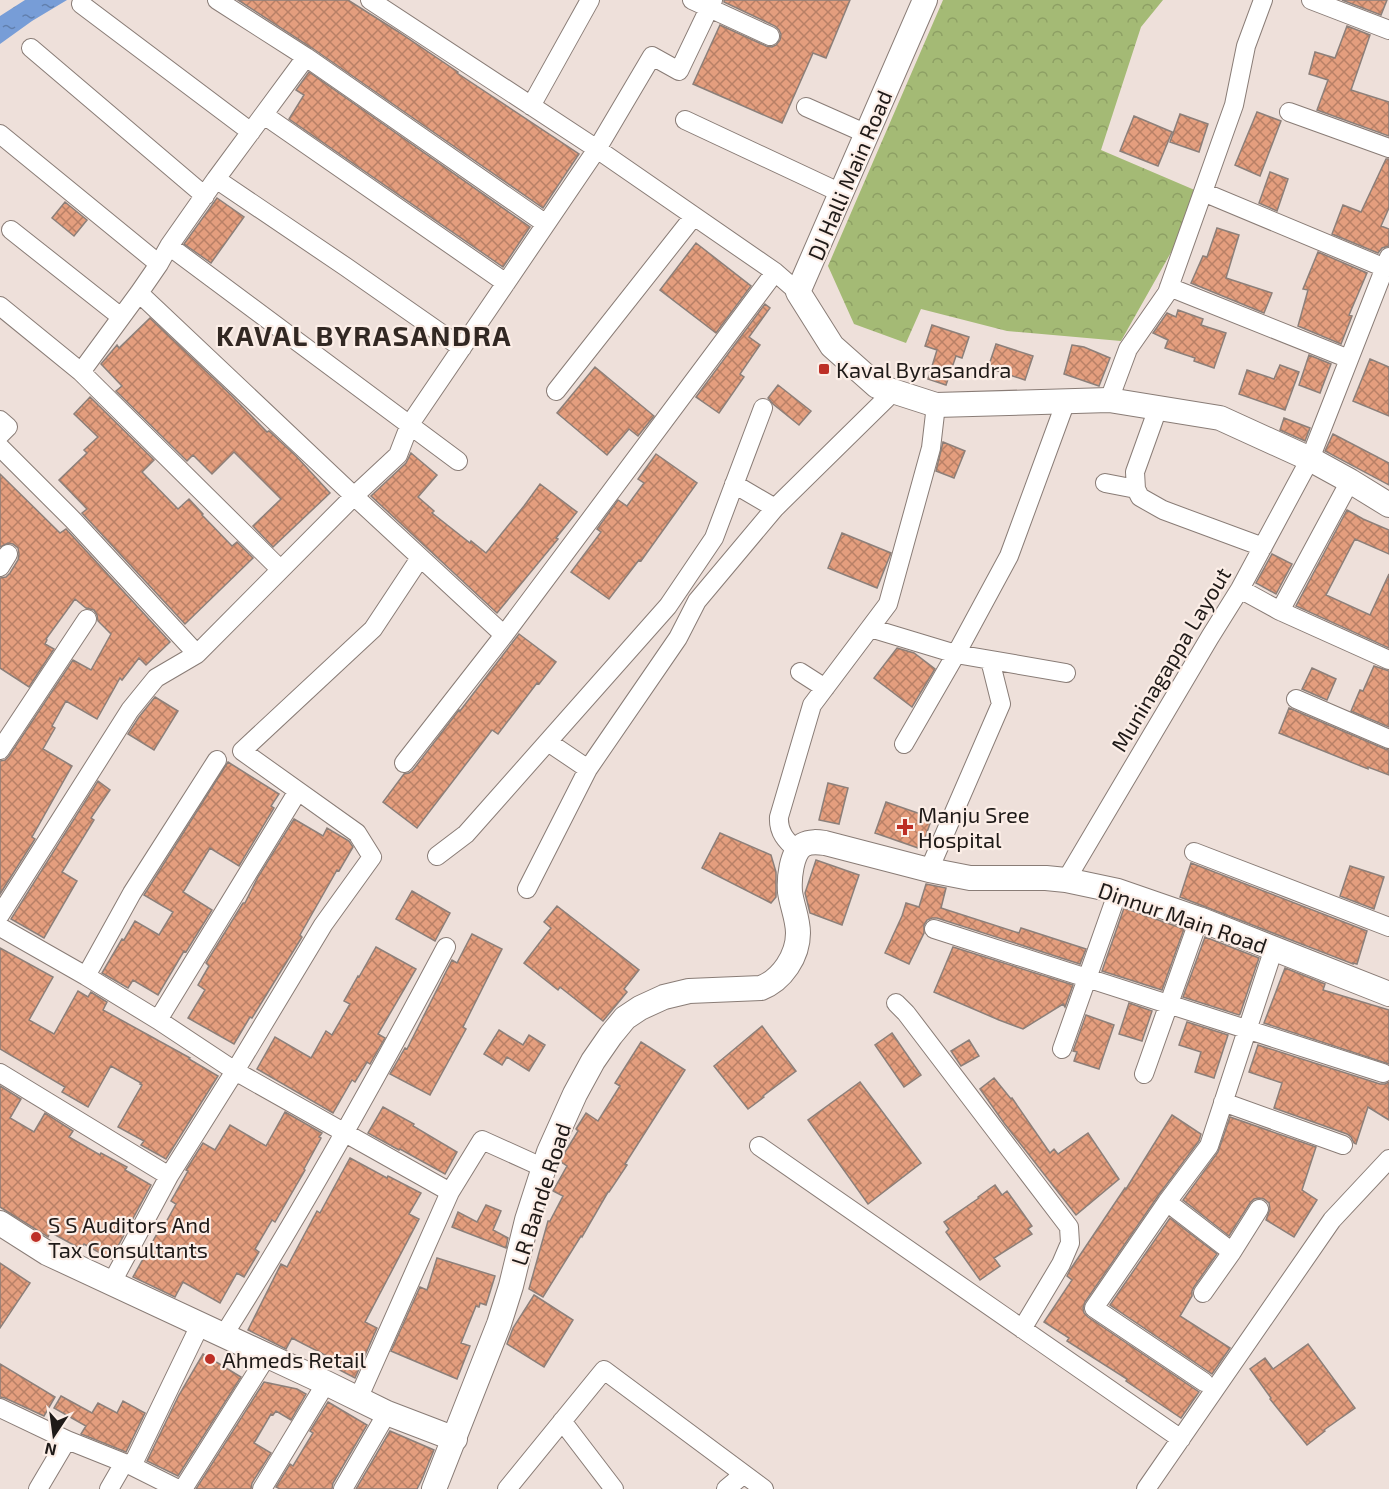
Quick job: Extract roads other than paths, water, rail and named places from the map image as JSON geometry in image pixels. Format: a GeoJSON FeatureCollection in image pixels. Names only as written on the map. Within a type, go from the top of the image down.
{"type":"FeatureCollection","features":[{"type":"Feature","properties":{"kind":"street"},"geometry":{"type":"LineString","coordinates":[[217,0],[306,57],[546,224]]}},
{"type":"Feature","properties":{"kind":"street"},"geometry":{"type":"LineString","coordinates":[[370,0],[597,149],[775,272],[798,292],[832,346],[877,386],[936,405],[1109,400],[1220,418],[1310,459],[1389,505]]}},
{"type":"Feature","properties":{"kind":"street"},"geometry":{"type":"LineString","coordinates":[[531,106],[590,0]]}},
{"type":"Feature","properties":{"kind":"street"},"geometry":{"type":"LineString","coordinates":[[692,0],[711,4],[770,36]]}},
{"type":"Feature","properties":{"kind":"street","name":"DJ Halli Main Road"},"geometry":{"type":"LineString","coordinates":[[798,292],[925,0]]}},
{"type":"Feature","properties":{"kind":"street"},"geometry":{"type":"LineString","coordinates":[[1109,400],[1128,349],[1167,293],[1234,105],[1246,46],[1263,0]]}},
{"type":"Feature","properties":{"kind":"street"},"geometry":{"type":"LineString","coordinates":[[1311,0],[1389,30]]}},
{"type":"Feature","properties":{"kind":"street"},"geometry":{"type":"LineString","coordinates":[[81,4],[251,132]]}},
{"type":"Feature","properties":{"kind":"street"},"geometry":{"type":"LineString","coordinates":[[0,915],[130,710],[156,678],[197,654],[280,569],[398,455],[410,424],[597,149],[652,56],[679,71],[711,4]]}},
{"type":"Feature","properties":{"kind":"street"},"geometry":{"type":"LineString","coordinates":[[31,48],[205,196]]}},
{"type":"Feature","properties":{"kind":"street"},"geometry":{"type":"LineString","coordinates":[[81,372],[139,293],[216,179],[306,57]]}},
{"type":"Feature","properties":{"kind":"street"},"geometry":{"type":"LineString","coordinates":[[806,107],[867,134]]}},
{"type":"Feature","properties":{"kind":"street"},"geometry":{"type":"LineString","coordinates":[[1289,112],[1389,148]]}},
{"type":"Feature","properties":{"kind":"street"},"geometry":{"type":"LineString","coordinates":[[264,115],[506,283]]}},
{"type":"Feature","properties":{"kind":"street"},"geometry":{"type":"LineString","coordinates":[[685,120],[841,193]]}},
{"type":"Feature","properties":{"kind":"street"},"geometry":{"type":"LineString","coordinates":[[0,134],[159,264]]}},
{"type":"Feature","properties":{"kind":"street"},"geometry":{"type":"LineString","coordinates":[[216,179],[462,348]]}},
{"type":"Feature","properties":{"kind":"street"},"geometry":{"type":"LineString","coordinates":[[1203,192],[1387,263]]}},
{"type":"Feature","properties":{"kind":"street"},"geometry":{"type":"LineString","coordinates":[[556,392],[694,216]]}},
{"type":"Feature","properties":{"kind":"street"},"geometry":{"type":"LineString","coordinates":[[11,230],[121,317]]}},
{"type":"Feature","properties":{"kind":"street"},"geometry":{"type":"LineString","coordinates":[[169,246],[458,461]]}},
{"type":"Feature","properties":{"kind":"street","name":"Muninagappa Layout"},"geometry":{"type":"LineString","coordinates":[[1066,880],[1240,589],[1310,459],[1387,263]]}},
{"type":"Feature","properties":{"kind":"street"},"geometry":{"type":"LineString","coordinates":[[404,763],[504,635],[775,272]]}},
{"type":"Feature","properties":{"kind":"street"},"geometry":{"type":"LineString","coordinates":[[1169,287],[1349,359]]}},
{"type":"Feature","properties":{"kind":"street"},"geometry":{"type":"LineString","coordinates":[[139,293],[504,635]]}},
{"type":"Feature","properties":{"kind":"street"},"geometry":{"type":"LineString","coordinates":[[0,306],[81,372],[280,569]]}},
{"type":"Feature","properties":{"kind":"street"},"geometry":{"type":"LineString","coordinates":[[527,889],[588,769],[678,638],[697,601],[775,508],[894,391]]}},
{"type":"Feature","properties":{"kind":"street"},"geometry":{"type":"LineString","coordinates":[[904,744],[1009,556],[1066,401]]}},
{"type":"Feature","properties":{"kind":"street"},"geometry":{"type":"LineString","coordinates":[[797,850],[789,844],[778,826],[812,705],[888,604],[931,448],[936,405]]}},
{"type":"Feature","properties":{"kind":"street"},"geometry":{"type":"LineString","coordinates":[[436,856],[466,834],[668,606],[714,538],[763,408]]}},
{"type":"Feature","properties":{"kind":"street"},"geometry":{"type":"LineString","coordinates":[[1158,408],[1135,472],[1136,489],[1140,497],[1163,510],[1263,547]]}},
{"type":"Feature","properties":{"kind":"street"},"geometry":{"type":"LineString","coordinates":[[0,420],[8,427],[0,435]]}},
{"type":"Feature","properties":{"kind":"street"},"geometry":{"type":"LineString","coordinates":[[0,447],[73,520],[197,654]]}},
{"type":"Feature","properties":{"kind":"street"},"geometry":{"type":"LineString","coordinates":[[1280,611],[1350,481]]}},
{"type":"Feature","properties":{"kind":"street"},"geometry":{"type":"LineString","coordinates":[[1105,483],[1136,489]]}},
{"type":"Feature","properties":{"kind":"street"},"geometry":{"type":"LineString","coordinates":[[734,484],[775,508]]}},
{"type":"Feature","properties":{"kind":"street"},"geometry":{"type":"LineString","coordinates":[[111,1284],[169,1176],[323,926],[372,857],[357,833],[242,751],[373,629],[420,558]]}},
{"type":"Feature","properties":{"kind":"street"},"geometry":{"type":"LineString","coordinates":[[1240,589],[1280,611],[1389,660]]}},
{"type":"Feature","properties":{"kind":"street"},"geometry":{"type":"LineString","coordinates":[[0,750],[87,619]]}},
{"type":"Feature","properties":{"kind":"street"},"geometry":{"type":"LineString","coordinates":[[870,628],[956,654],[1066,673]]}},
{"type":"Feature","properties":{"kind":"street"},"geometry":{"type":"LineString","coordinates":[[928,870],[1000,704],[990,660]]}},
{"type":"Feature","properties":{"kind":"street"},"geometry":{"type":"LineString","coordinates":[[800,672],[825,688]]}},
{"type":"Feature","properties":{"kind":"street"},"geometry":{"type":"LineString","coordinates":[[1296,699],[1389,739]]}},
{"type":"Feature","properties":{"kind":"street"},"geometry":{"type":"LineString","coordinates":[[548,742],[588,769]]}},
{"type":"Feature","properties":{"kind":"street"},"geometry":{"type":"LineString","coordinates":[[86,976],[132,893],[217,760]]}},
{"type":"Feature","properties":{"kind":"street"},"geometry":{"type":"LineString","coordinates":[[158,1020],[298,791]]}},
{"type":"Feature","properties":{"kind":"street","name":"Dinnur Main Road"},"geometry":{"type":"LineString","coordinates":[[797,850],[804,844],[816,842],[970,878],[1046,878],[1118,891],[1199,919],[1389,994]]}},
{"type":"Feature","properties":{"kind":"street","name":"LR Bande Road"},"geometry":{"type":"LineString","coordinates":[[434,1489],[499,1324],[512,1286],[527,1220],[555,1136],[574,1094],[611,1035],[625,1018],[640,1008],[664,997],[689,991],[761,988],[770,985],[780,977],[790,959],[798,936],[790,892],[791,867],[797,850]]}},
{"type":"Feature","properties":{"kind":"street"},"geometry":{"type":"LineString","coordinates":[[1194,852],[1389,927]]}},
{"type":"Feature","properties":{"kind":"street"},"geometry":{"type":"LineString","coordinates":[[1062,1049],[1118,891]]}},
{"type":"Feature","properties":{"kind":"street"},"geometry":{"type":"LineString","coordinates":[[1144,1074],[1199,919]]}},
{"type":"Feature","properties":{"kind":"street"},"geometry":{"type":"LineString","coordinates":[[0,927],[158,1020],[235,1071],[450,1192]]}},
{"type":"Feature","properties":{"kind":"street"},"geometry":{"type":"LineString","coordinates":[[934,929],[1383,1073]]}},
{"type":"Feature","properties":{"kind":"street"},"geometry":{"type":"LineString","coordinates":[[223,1336],[264,1271],[344,1133],[446,947]]}},
{"type":"Feature","properties":{"kind":"street"},"geometry":{"type":"LineString","coordinates":[[1204,1382],[1094,1308],[1167,1202],[1209,1146],[1274,948]]}},
{"type":"Feature","properties":{"kind":"street"},"geometry":{"type":"LineString","coordinates":[[896,1003],[906,1013],[1069,1227],[1070,1243],[1022,1329]]}},
{"type":"Feature","properties":{"kind":"street"},"geometry":{"type":"LineString","coordinates":[[0,1073],[169,1176]]}},
{"type":"Feature","properties":{"kind":"street"},"geometry":{"type":"LineString","coordinates":[[1224,1102],[1343,1145]]}},
{"type":"Feature","properties":{"kind":"street"},"geometry":{"type":"LineString","coordinates":[[358,1399],[450,1192],[482,1140],[544,1168]]}},
{"type":"Feature","properties":{"kind":"street"},"geometry":{"type":"LineString","coordinates":[[759,1146],[1181,1439]]}},
{"type":"Feature","properties":{"kind":"street"},"geometry":{"type":"LineString","coordinates":[[1146,1489],[1332,1220],[1389,1159]]}},
{"type":"Feature","properties":{"kind":"street"},"geometry":{"type":"LineString","coordinates":[[1167,1202],[1232,1252]]}},
{"type":"Feature","properties":{"kind":"street"},"geometry":{"type":"LineString","coordinates":[[1203,1293],[1259,1209]]}},
{"type":"Feature","properties":{"kind":"street"},"geometry":{"type":"LineString","coordinates":[[0,1223],[46,1253],[111,1284],[387,1413],[455,1439]]}},
{"type":"Feature","properties":{"kind":"street"},"geometry":{"type":"LineString","coordinates":[[109,1489],[128,1465],[200,1325]]}},
{"type":"Feature","properties":{"kind":"street"},"geometry":{"type":"LineString","coordinates":[[183,1489],[267,1356]]}},
{"type":"Feature","properties":{"kind":"street"},"geometry":{"type":"LineString","coordinates":[[507,1489],[604,1370],[764,1489]]}},
{"type":"Feature","properties":{"kind":"street"},"geometry":{"type":"LineString","coordinates":[[262,1489],[326,1383]]}},
{"type":"Feature","properties":{"kind":"street"},"geometry":{"type":"LineString","coordinates":[[0,1408],[177,1489]]}},
{"type":"Feature","properties":{"kind":"street"},"geometry":{"type":"LineString","coordinates":[[343,1489],[387,1413]]}},
{"type":"Feature","properties":{"kind":"street"},"geometry":{"type":"LineString","coordinates":[[562,1421],[614,1489]]}},
{"type":"Feature","properties":{"kind":"street"},"geometry":{"type":"LineString","coordinates":[[38,1489],[67,1440]]}},
{"type":"Feature","properties":{"kind":"street"},"geometry":{"type":"LineString","coordinates":[[726,1489],[744,1474]]}},
{"type":"Feature","properties":{"kind":"water"},"geometry":{"type":"Polygon","coordinates":[[[25,0],[67,0],[0,44],[0,16],[25,0]]]}},
{"type":"Feature","properties":{"kind":"place","name":"Kaval Byrasandra"},"geometry":{"type":"Point","coordinates":[824,369]}},
{"type":"Feature","properties":{"kind":"place","name":"Manju Sree Hospital"},"geometry":{"type":"Point","coordinates":[905,827]}},
{"type":"Feature","properties":{"kind":"place","name":"S S Auditors And Tax Consultants"},"geometry":{"type":"Point","coordinates":[36,1237]}},
{"type":"Feature","properties":{"kind":"place","name":"Ahmeds Retail"},"geometry":{"type":"Point","coordinates":[210,1359]}},
{"type":"Feature","properties":{"kind":"district","name":"KAVAL BYRASANDRA"},"geometry":{"type":"Point","coordinates":[364,335]}}]}
